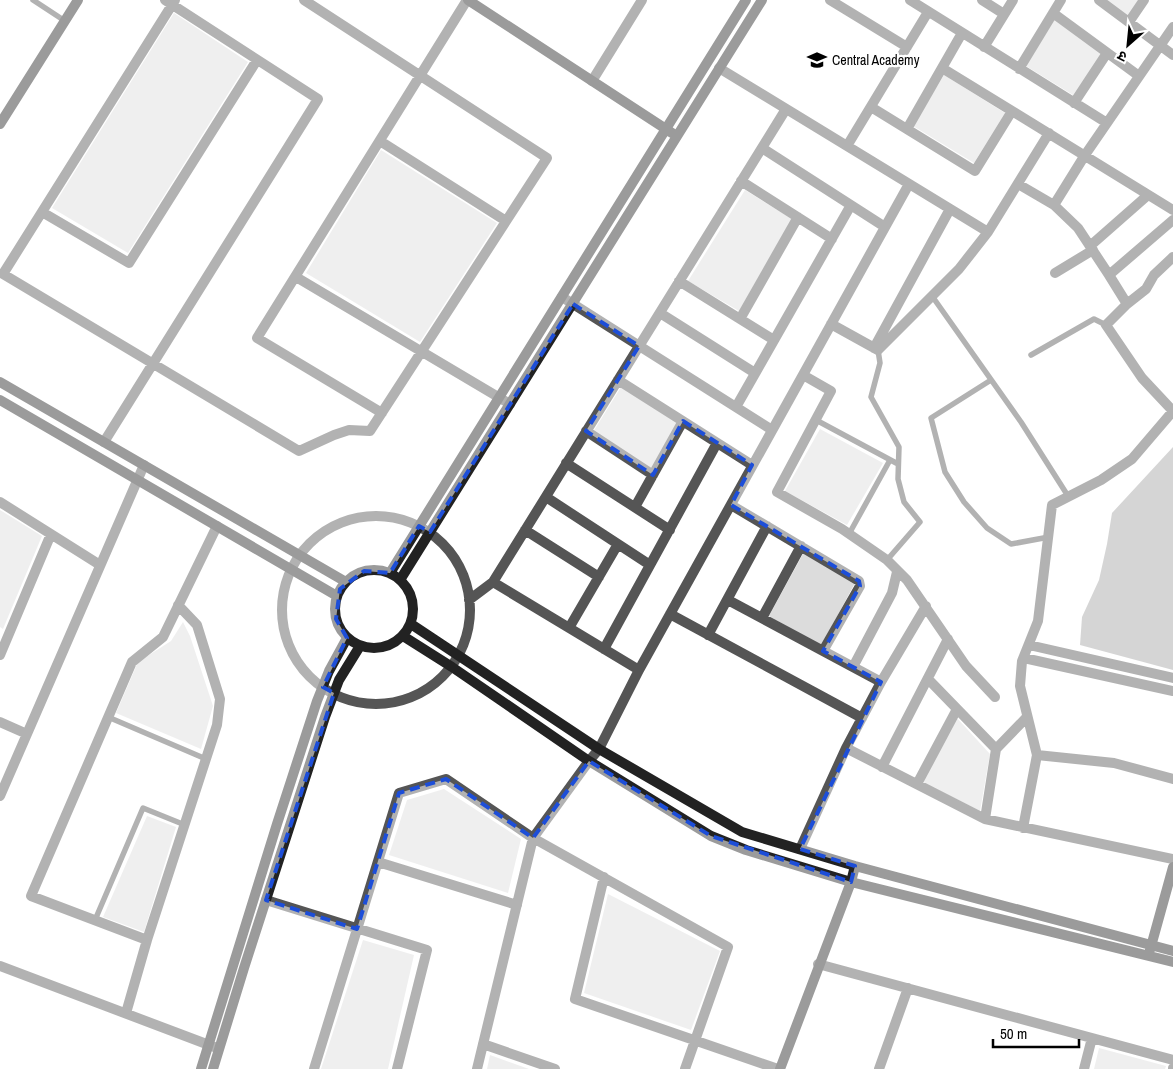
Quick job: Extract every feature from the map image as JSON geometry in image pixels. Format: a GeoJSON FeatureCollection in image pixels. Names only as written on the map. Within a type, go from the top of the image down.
{"type":"FeatureCollection","features":[{"type":"Feature","properties":{"kind":"street"},"geometry":{"type":"LineString","coordinates":[[1,121],[78,0]]}},
{"type":"Feature","properties":{"kind":"street"},"geometry":{"type":"LineString","coordinates":[[104,442],[153,364],[318,100],[171,1],[3,274],[153,364],[299,451],[334,434],[348,430],[370,431],[547,158],[304,0]]}},
{"type":"Feature","properties":{"kind":"street"},"geometry":{"type":"LineString","coordinates":[[382,413],[257,338],[467,0],[677,136]]}},
{"type":"Feature","properties":{"kind":"street"},"geometry":{"type":"LineString","coordinates":[[390,573],[746,0]]}},
{"type":"Feature","properties":{"kind":"street"},"geometry":{"type":"LineString","coordinates":[[400,580],[762,0]]}},
{"type":"Feature","properties":{"kind":"street"},"geometry":{"type":"LineString","coordinates":[[830,0],[907,47]]}},
{"type":"Feature","properties":{"kind":"street"},"geometry":{"type":"LineString","coordinates":[[846,10],[852,0]]}},
{"type":"Feature","properties":{"kind":"street"},"geometry":{"type":"LineString","coordinates":[[910,0],[1107,123]]}},
{"type":"Feature","properties":{"kind":"street"},"geometry":{"type":"LineString","coordinates":[[982,0],[1004,14]]}},
{"type":"Feature","properties":{"kind":"street"},"geometry":{"type":"LineString","coordinates":[[984,47],[1013,0]]}},
{"type":"Feature","properties":{"kind":"street"},"geometry":{"type":"LineString","coordinates":[[1019,68],[1061,0]]}},
{"type":"Feature","properties":{"kind":"street"},"geometry":{"type":"LineString","coordinates":[[1099,0],[1173,55]]}},
{"type":"Feature","properties":{"kind":"street"},"geometry":{"type":"LineString","coordinates":[[1129,22],[1144,0]]}},
{"type":"Feature","properties":{"kind":"street"},"geometry":{"type":"LineString","coordinates":[[592,81],[638,2]]}},
{"type":"Feature","properties":{"kind":"street"},"geometry":{"type":"LineString","coordinates":[[847,146],[928,12]]}},
{"type":"Feature","properties":{"kind":"street"},"geometry":{"type":"LineString","coordinates":[[1053,13],[1139,76]]}},
{"type":"Feature","properties":{"kind":"street"},"geometry":{"type":"LineString","coordinates":[[1054,205],[1084,155],[1173,27]]}},
{"type":"Feature","properties":{"kind":"street"},"geometry":{"type":"LineString","coordinates":[[907,129],[962,33]]}},
{"type":"Feature","properties":{"kind":"street"},"geometry":{"type":"LineString","coordinates":[[1074,103],[1107,52]]}},
{"type":"Feature","properties":{"kind":"street"},"geometry":{"type":"LineString","coordinates":[[42,212],[129,262],[257,60]]}},
{"type":"Feature","properties":{"kind":"street"},"geometry":{"type":"LineString","coordinates":[[719,68],[988,232]]}},
{"type":"Feature","properties":{"kind":"street"},"geometry":{"type":"LineString","coordinates":[[942,68],[1173,210]]}},
{"type":"Feature","properties":{"kind":"street"},"geometry":{"type":"LineString","coordinates":[[871,107],[975,171],[1012,111]]}},
{"type":"Feature","properties":{"kind":"street"},"geometry":{"type":"LineString","coordinates":[[469,600],[493,582],[786,109]]}},
{"type":"Feature","properties":{"kind":"street"},"geometry":{"type":"LineString","coordinates":[[876,349],[959,269],[988,232],[1049,134]]}},
{"type":"Feature","properties":{"kind":"street"},"geometry":{"type":"LineString","coordinates":[[380,141],[506,221]]}},
{"type":"Feature","properties":{"kind":"street"},"geometry":{"type":"LineString","coordinates":[[762,148],[885,227]]}},
{"type":"Feature","properties":{"kind":"street"},"geometry":{"type":"LineString","coordinates":[[741,181],[832,239]]}},
{"type":"Feature","properties":{"kind":"street"},"geometry":{"type":"LineString","coordinates":[[477,1069],[533,838],[589,761],[600,749],[639,670],[909,184]]}},
{"type":"Feature","properties":{"kind":"street"},"geometry":{"type":"LineString","coordinates":[[1018,184],[1054,205],[1078,228],[1127,304]]}},
{"type":"Feature","properties":{"kind":"street"},"geometry":{"type":"LineString","coordinates":[[1055,273],[1091,248],[1148,195]]}},
{"type":"Feature","properties":{"kind":"street"},"geometry":{"type":"LineString","coordinates":[[736,407],[851,205]]}},
{"type":"Feature","properties":{"kind":"street"},"geometry":{"type":"LineString","coordinates":[[876,349],[950,209]]}},
{"type":"Feature","properties":{"kind":"street"},"geometry":{"type":"LineString","coordinates":[[740,319],[798,217]]}},
{"type":"Feature","properties":{"kind":"street"},"geometry":{"type":"LineString","coordinates":[[1109,276],[1173,220]]}},
{"type":"Feature","properties":{"kind":"street"},"geometry":{"type":"LineString","coordinates":[[1023,828],[1037,755],[1026,718],[1020,686],[1024,658],[1038,621],[1052,504],[1101,480],[1132,459],[1173,411],[1142,378],[1106,325],[1127,304],[1146,289],[1154,275],[1173,257]]}},
{"type":"Feature","properties":{"kind":"street"},"geometry":{"type":"LineString","coordinates":[[296,276],[510,404]]}},
{"type":"Feature","properties":{"kind":"street"},"geometry":{"type":"LineString","coordinates":[[679,281],[774,340]]}},
{"type":"Feature","properties":{"kind":"street"},"geometry":{"type":"LineString","coordinates":[[562,297],[772,430]]}},
{"type":"Feature","properties":{"kind":"street"},"geometry":{"type":"LineString","coordinates":[[660,313],[755,373]]}},
{"type":"Feature","properties":{"kind":"street"},"geometry":{"type":"LineString","coordinates":[[831,324],[876,349]]}},
{"type":"Feature","properties":{"kind":"street"},"geometry":{"type":"LineString","coordinates":[[802,375],[831,391],[777,492],[849,534],[887,560],[907,580],[966,666],[995,697]]}},
{"type":"Feature","properties":{"kind":"street"},"geometry":{"type":"LineString","coordinates":[[618,380],[752,465]]}},
{"type":"Feature","properties":{"kind":"street"},"geometry":{"type":"LineString","coordinates":[[0,382],[346,582]]}},
{"type":"Feature","properties":{"kind":"street"},"geometry":{"type":"LineString","coordinates":[[0,400],[337,596]]}},
{"type":"Feature","properties":{"kind":"street"},"geometry":{"type":"LineString","coordinates":[[635,507],[683,421]]}},
{"type":"Feature","properties":{"kind":"street"},"geometry":{"type":"LineString","coordinates":[[586,432],[653,475]]}},
{"type":"Feature","properties":{"kind":"street"},"geometry":{"type":"LineString","coordinates":[[604,649],[717,443]]}},
{"type":"Feature","properties":{"kind":"street"},"geometry":{"type":"LineString","coordinates":[[566,463],[670,530]]}},
{"type":"Feature","properties":{"kind":"street"},"geometry":{"type":"LineString","coordinates":[[0,796],[144,465]]}},
{"type":"Feature","properties":{"kind":"street"},"geometry":{"type":"LineString","coordinates":[[546,497],[650,565]]}},
{"type":"Feature","properties":{"kind":"street"},"geometry":{"type":"LineString","coordinates":[[0,502],[100,565]]}},
{"type":"Feature","properties":{"kind":"street"},"geometry":{"type":"LineString","coordinates":[[731,504],[858,582],[860,586],[823,651]]}},
{"type":"Feature","properties":{"kind":"street"},"geometry":{"type":"LineString","coordinates":[[368,516],[394,517],[430,532],[447,547],[460,566],[468,589],[470,620],[461,656],[452,667],[422,692],[394,702],[369,704],[348,699],[323,687],[306,672],[293,654],[284,630],[282,612],[283,593],[291,570],[299,555],[316,537],[342,522],[368,516]]}},
{"type":"Feature","properties":{"kind":"street"},"geometry":{"type":"LineString","coordinates":[[147,940],[31,896],[132,662],[163,637],[216,526]]}},
{"type":"Feature","properties":{"kind":"street"},"geometry":{"type":"LineString","coordinates":[[708,635],[767,526]]}},
{"type":"Feature","properties":{"kind":"street"},"geometry":{"type":"LineString","coordinates":[[525,530],[598,577]]}},
{"type":"Feature","properties":{"kind":"street"},"geometry":{"type":"LineString","coordinates":[[0,655],[4,634],[51,534]]}},
{"type":"Feature","properties":{"kind":"street"},"geometry":{"type":"LineString","coordinates":[[569,628],[618,544]]}},
{"type":"Feature","properties":{"kind":"street"},"geometry":{"type":"LineString","coordinates":[[762,618],[801,546]]}},
{"type":"Feature","properties":{"kind":"street"},"geometry":{"type":"LineString","coordinates":[[381,570],[390,573],[406,586],[413,600],[414,613],[411,624],[398,641],[384,648],[360,646],[347,638],[341,630],[336,619],[335,604],[337,596],[351,577],[364,571],[381,570]]}},
{"type":"Feature","properties":{"kind":"street"},"geometry":{"type":"LineString","coordinates":[[853,667],[892,592],[898,572]]}},
{"type":"Feature","properties":{"kind":"street"},"geometry":{"type":"LineString","coordinates":[[493,582],[639,670]]}},
{"type":"Feature","properties":{"kind":"street"},"geometry":{"type":"LineString","coordinates":[[728,600],[881,682]]}},
{"type":"Feature","properties":{"kind":"street"},"geometry":{"type":"LineString","coordinates":[[126,1013],[147,940],[217,725],[220,699],[198,625],[178,605]]}},
{"type":"Feature","properties":{"kind":"street"},"geometry":{"type":"LineString","coordinates":[[800,849],[846,748],[881,682],[926,606]]}},
{"type":"Feature","properties":{"kind":"street"},"geometry":{"type":"LineString","coordinates":[[670,614],[862,718]]}},
{"type":"Feature","properties":{"kind":"street"},"geometry":{"type":"LineString","coordinates":[[411,624],[600,749],[742,832],[1150,950],[1173,962]]}},
{"type":"Feature","properties":{"kind":"street"},"geometry":{"type":"LineString","coordinates":[[403,636],[452,667],[589,761],[711,836],[746,850],[851,882],[1150,950],[1173,951]]}},
{"type":"Feature","properties":{"kind":"street"},"geometry":{"type":"LineString","coordinates":[[200,1069],[277,824],[323,687],[329,671],[347,638]]}},
{"type":"Feature","properties":{"kind":"street"},"geometry":{"type":"LineString","coordinates":[[882,766],[948,640]]}},
{"type":"Feature","properties":{"kind":"street"},"geometry":{"type":"LineString","coordinates":[[1029,645],[1173,678]]}},
{"type":"Feature","properties":{"kind":"street"},"geometry":{"type":"LineString","coordinates":[[213,1069],[338,680],[360,646]]}},
{"type":"Feature","properties":{"kind":"street"},"geometry":{"type":"LineString","coordinates":[[1024,658],[1173,691]]}},
{"type":"Feature","properties":{"kind":"street"},"geometry":{"type":"LineString","coordinates":[[928,679],[996,749]]}},
{"type":"Feature","properties":{"kind":"street"},"geometry":{"type":"LineString","coordinates":[[917,784],[957,709]]}},
{"type":"Feature","properties":{"kind":"street"},"geometry":{"type":"LineString","coordinates":[[985,819],[996,749],[1026,718]]}},
{"type":"Feature","properties":{"kind":"street"},"geometry":{"type":"LineString","coordinates":[[0,722],[27,734]]}},
{"type":"Feature","properties":{"kind":"street"},"geometry":{"type":"LineString","coordinates":[[846,748],[985,819],[1173,859]]}},
{"type":"Feature","properties":{"kind":"street"},"geometry":{"type":"LineString","coordinates":[[1037,755],[1114,763],[1173,779]]}},
{"type":"Feature","properties":{"kind":"street"},"geometry":{"type":"LineString","coordinates":[[314,1069],[399,793],[446,779],[533,838],[728,947],[685,1069]]}},
{"type":"Feature","properties":{"kind":"street"},"geometry":{"type":"LineString","coordinates":[[378,862],[517,905]]}},
{"type":"Feature","properties":{"kind":"street"},"geometry":{"type":"LineString","coordinates":[[604,877],[575,999],[779,1069],[851,882],[855,866]]}},
{"type":"Feature","properties":{"kind":"street"},"geometry":{"type":"LineString","coordinates":[[1150,950],[1173,867]]}},
{"type":"Feature","properties":{"kind":"street"},"geometry":{"type":"LineString","coordinates":[[266,900],[427,950],[398,1069]]}},
{"type":"Feature","properties":{"kind":"street"},"geometry":{"type":"LineString","coordinates":[[818,964],[1173,1060]]}},
{"type":"Feature","properties":{"kind":"street"},"geometry":{"type":"LineString","coordinates":[[0,966],[219,1049]]}},
{"type":"Feature","properties":{"kind":"street"},"geometry":{"type":"LineString","coordinates":[[882,1068],[908,988]]}},
{"type":"Feature","properties":{"kind":"street"},"geometry":{"type":"LineString","coordinates":[[1084,1069],[1092,1038]]}},
{"type":"Feature","properties":{"kind":"street"},"geometry":{"type":"LineString","coordinates":[[483,1044],[555,1069]]}},
{"type":"Feature","properties":{"kind":"lane"},"geometry":{"type":"LineString","coordinates":[[33,0],[65,21]]}},
{"type":"Feature","properties":{"kind":"lane"},"geometry":{"type":"LineString","coordinates":[[932,296],[1021,422],[1068,496]]}},
{"type":"Feature","properties":{"kind":"lane"},"geometry":{"type":"LineString","coordinates":[[1031,355],[1094,319],[1106,325]]}},
{"type":"Feature","properties":{"kind":"lane"},"geometry":{"type":"LineString","coordinates":[[876,349],[880,363],[871,397],[899,447],[898,479],[904,502],[920,522],[887,560]]}},
{"type":"Feature","properties":{"kind":"lane"},"geometry":{"type":"LineString","coordinates":[[991,380],[931,418],[945,472],[964,502],[987,528],[1011,544],[1048,537]]}},
{"type":"Feature","properties":{"kind":"lane"},"geometry":{"type":"LineString","coordinates":[[816,420],[898,464]]}},
{"type":"Feature","properties":{"kind":"lane"},"geometry":{"type":"LineString","coordinates":[[849,534],[890,460]]}},
{"type":"Feature","properties":{"kind":"lane"},"geometry":{"type":"LineString","coordinates":[[108,717],[206,759]]}},
{"type":"Feature","properties":{"kind":"lane"},"geometry":{"type":"LineString","coordinates":[[95,920],[143,808],[184,825]]}},
{"type":"Feature","properties":{"kind":"highlighted area"},"geometry":{"type":"Polygon","coordinates":[[[573,304],[639,346],[586,431],[653,475],[683,421],[752,465],[731,505],[859,581],[860,586],[823,651],[881,682],[800,849],[855,866],[851,882],[711,836],[589,761],[533,838],[446,779],[399,793],[357,929],[266,900],[334,693],[323,687],[347,638],[336,619],[340,589],[364,571],[390,573],[419,526],[430,532],[573,304]]]}},
{"type":"Feature","properties":{"kind":"shaded area"},"geometry":{"type":"Polygon","coordinates":[[[1106,0],[1140,0],[1129,17],[1106,0]]]}},
{"type":"Feature","properties":{"kind":"shaded area"},"geometry":{"type":"Polygon","coordinates":[[[174,13],[248,62],[128,253],[52,208],[174,13]]]}},
{"type":"Feature","properties":{"kind":"shaded area"},"geometry":{"type":"Polygon","coordinates":[[[1055,19],[1102,54],[1073,95],[1026,66],[1055,19]]]}},
{"type":"Feature","properties":{"kind":"shaded area"},"geometry":{"type":"Polygon","coordinates":[[[944,75],[1005,113],[974,163],[913,126],[944,75]]]}},
{"type":"Feature","properties":{"kind":"shaded area"},"geometry":{"type":"Polygon","coordinates":[[[381,150],[497,223],[420,342],[306,273],[381,150]]]}},
{"type":"Feature","properties":{"kind":"shaded area"},"geometry":{"type":"Polygon","coordinates":[[[745,190],[792,219],[739,311],[688,281],[745,190]]]}},
{"type":"Feature","properties":{"kind":"shaded area"},"geometry":{"type":"Polygon","coordinates":[[[621,387],[679,424],[652,471],[593,432],[621,387]]]}},
{"type":"Feature","properties":{"kind":"shaded area"},"geometry":{"type":"Polygon","coordinates":[[[820,429],[883,463],[847,525],[785,491],[820,429]]]}},
{"type":"Feature","properties":{"kind":"shaded area"},"geometry":{"type":"Polygon","coordinates":[[[1173,447],[1173,670],[1080,645],[1082,617],[1099,580],[1112,513],[1173,447]]]}},
{"type":"Feature","properties":{"kind":"shaded area"},"geometry":{"type":"Polygon","coordinates":[[[0,510],[42,536],[3,629],[0,627],[0,510]]]}},
{"type":"Feature","properties":{"kind":"shaded area"},"geometry":{"type":"Polygon","coordinates":[[[804,552],[855,583],[821,646],[769,616],[804,552]]]}},
{"type":"Feature","properties":{"kind":"shaded area"},"geometry":{"type":"Polygon","coordinates":[[[183,622],[190,636],[213,706],[201,749],[116,713],[138,662],[171,641],[183,622]]]}},
{"type":"Feature","properties":{"kind":"shaded area"},"geometry":{"type":"Polygon","coordinates":[[[956,717],[990,754],[980,811],[923,782],[956,717]]]}},
{"type":"Feature","properties":{"kind":"shaded area"},"geometry":{"type":"Polygon","coordinates":[[[444,789],[521,839],[508,893],[389,855],[407,800],[444,789]]]}},
{"type":"Feature","properties":{"kind":"shaded area"},"geometry":{"type":"Polygon","coordinates":[[[147,816],[176,827],[144,932],[103,917],[147,816]]]}},
{"type":"Feature","properties":{"kind":"shaded area"},"geometry":{"type":"Polygon","coordinates":[[[608,894],[720,951],[691,1030],[584,993],[608,894]]]}},
{"type":"Feature","properties":{"kind":"shaded area"},"geometry":{"type":"Polygon","coordinates":[[[363,940],[414,955],[388,1069],[321,1069],[363,940]]]}},
{"type":"Feature","properties":{"kind":"shaded area"},"geometry":{"type":"Polygon","coordinates":[[[1099,1048],[1166,1066],[1165,1069],[1094,1069],[1099,1048]]]}},
{"type":"Feature","properties":{"kind":"shaded area"},"geometry":{"type":"Polygon","coordinates":[[[490,1055],[529,1069],[487,1069],[490,1055]]]}},
{"type":"Feature","properties":{"kind":"place","name":"Central Academy"},"geometry":{"type":"Point","coordinates":[817,60]}}]}
